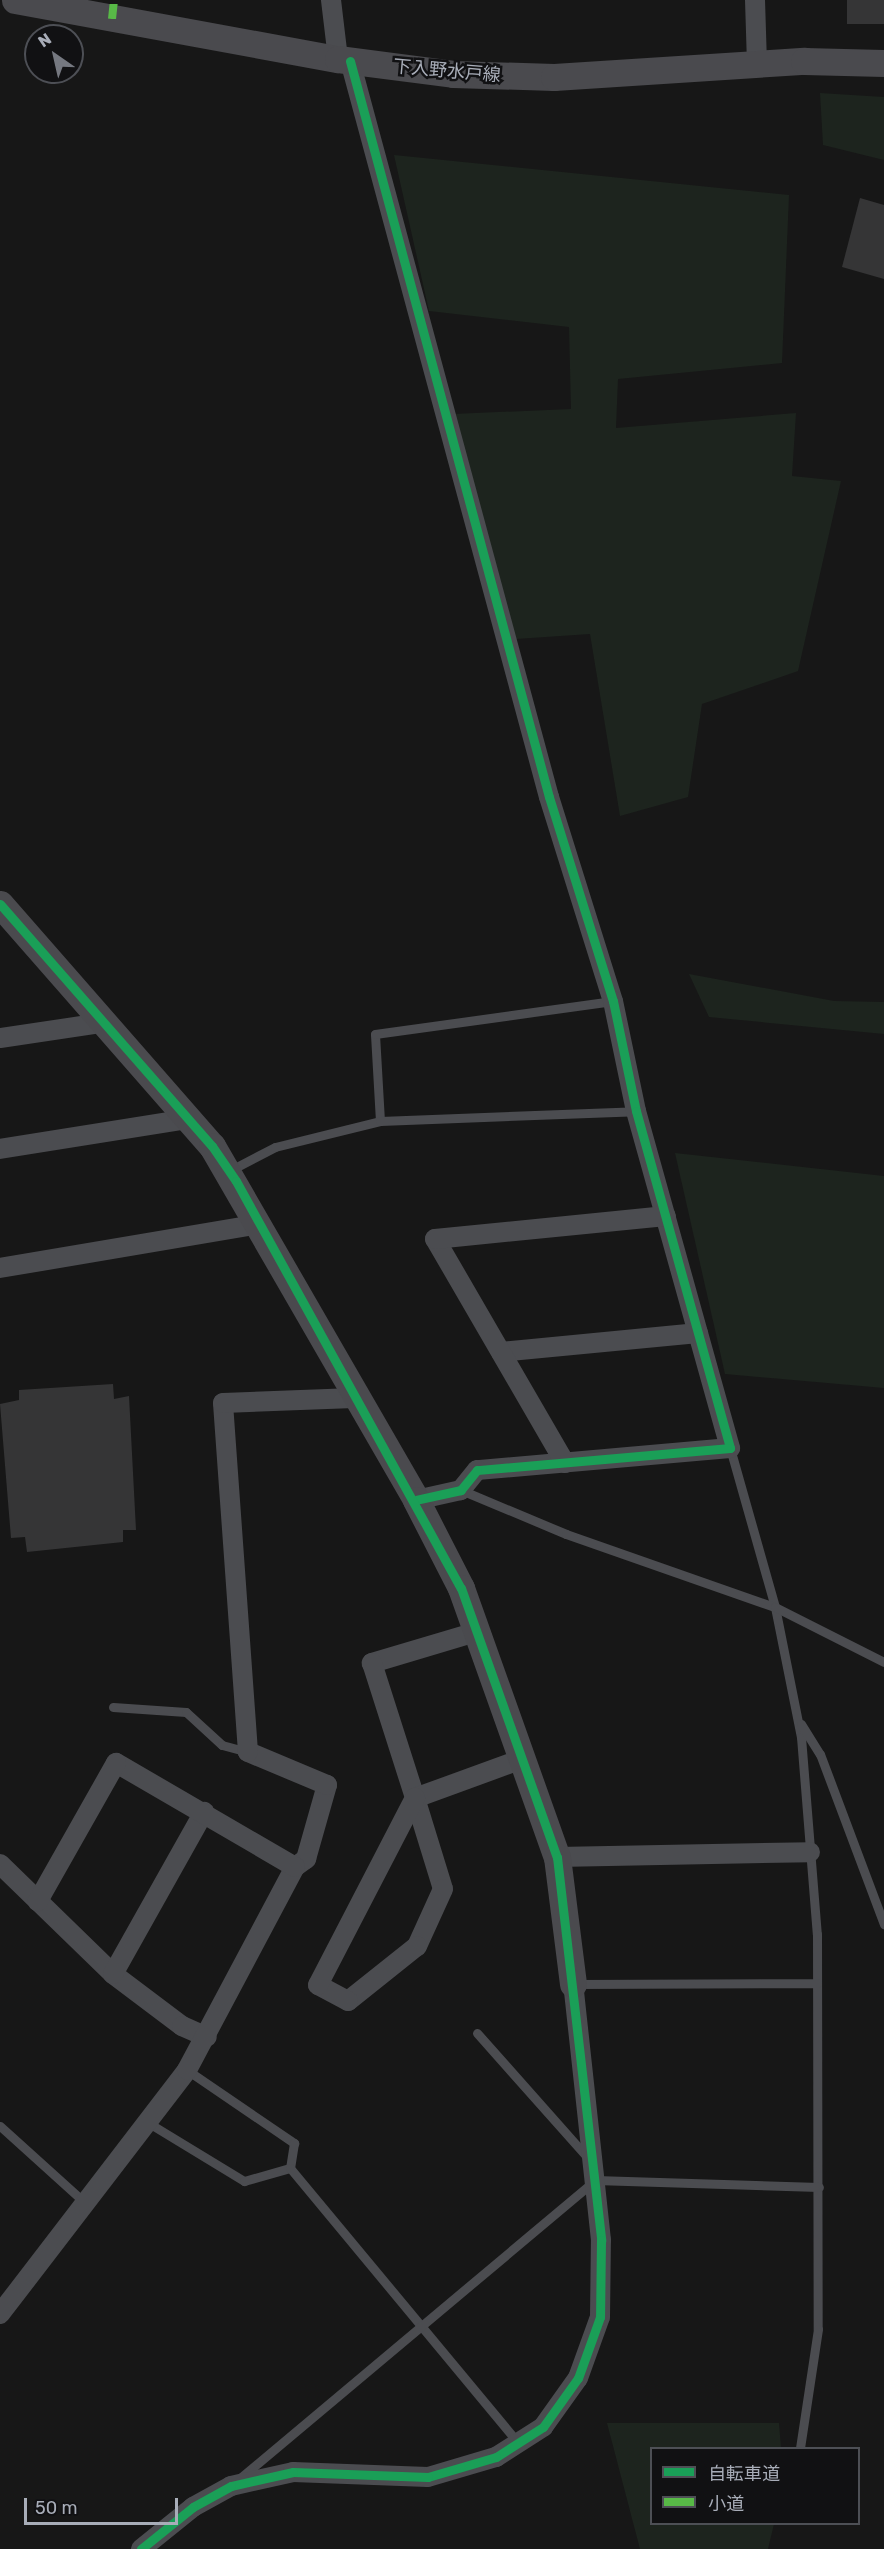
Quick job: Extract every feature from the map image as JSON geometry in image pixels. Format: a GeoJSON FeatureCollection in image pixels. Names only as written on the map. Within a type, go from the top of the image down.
{"type":"FeatureCollection","features":[{"type":"Feature","properties":{"kind":"street","name":"下入野水戸線"},"geometry":{"type":"LineString","coordinates":[[15,0],[344,60],[453,74],[554,77],[757,63],[884,63]]}},
{"type":"Feature","properties":{"kind":"street"},"geometry":{"type":"LineString","coordinates":[[331,0],[344,60],[549,797],[614,1001],[636,1111],[730,1448],[477,1470],[461,1490],[416,1500]]}},
{"type":"Feature","properties":{"kind":"street"},"geometry":{"type":"LineString","coordinates":[[754,0],[757,63]]}},
{"type":"Feature","properties":{"kind":"street"},"geometry":{"type":"LineString","coordinates":[[0,904],[187,1119],[229,1171],[261,1224],[354,1398],[416,1500],[476,1632],[557,1857],[595,2172],[600,2317],[578,2378],[543,2427],[496,2457],[428,2477],[293,2472],[231,2486],[193,2507],[141,2549]]}},
{"type":"Feature","properties":{"kind":"street"},"geometry":{"type":"LineString","coordinates":[[0,1038],[102,1023]]}},
{"type":"Feature","properties":{"kind":"street"},"geometry":{"type":"LineString","coordinates":[[0,1149],[187,1119]]}},
{"type":"Feature","properties":{"kind":"street"},"geometry":{"type":"LineString","coordinates":[[565,1463],[435,1239],[666,1216]]}},
{"type":"Feature","properties":{"kind":"street"},"geometry":{"type":"LineString","coordinates":[[0,1268],[261,1224]]}},
{"type":"Feature","properties":{"kind":"street"},"geometry":{"type":"LineString","coordinates":[[501,1352],[698,1333]]}},
{"type":"Feature","properties":{"kind":"street"},"geometry":{"type":"LineString","coordinates":[[0,2314],[187,2070],[207,2037],[295,1867],[306,1859],[327,1785],[248,1752],[223,1403],[354,1398]]}},
{"type":"Feature","properties":{"kind":"street"},"geometry":{"type":"LineString","coordinates":[[476,1632],[372,1663],[415,1798],[443,1889],[417,1946],[348,2001],[318,1985],[415,1798],[522,1759]]}},
{"type":"Feature","properties":{"kind":"street"},"geometry":{"type":"LineString","coordinates":[[38,1901],[116,1763],[204,1812],[295,1867]]}},
{"type":"Feature","properties":{"kind":"street"},"geometry":{"type":"LineString","coordinates":[[114,1974],[204,1812]]}},
{"type":"Feature","properties":{"kind":"street"},"geometry":{"type":"LineString","coordinates":[[557,1857],[810,1852]]}},
{"type":"Feature","properties":{"kind":"street"},"geometry":{"type":"LineString","coordinates":[[0,1864],[114,1974],[182,2026],[207,2037]]}},
{"type":"Feature","properties":{"kind":"lane"},"geometry":{"type":"LineString","coordinates":[[380,1120],[375,1034],[614,1001]]}},
{"type":"Feature","properties":{"kind":"lane"},"geometry":{"type":"LineString","coordinates":[[229,1171],[275,1147],[380,1120],[636,1111]]}},
{"type":"Feature","properties":{"kind":"lane"},"geometry":{"type":"LineString","coordinates":[[730,1448],[775,1607],[798,1720],[810,1852],[817,1983],[818,2329],[800,2447]]}},
{"type":"Feature","properties":{"kind":"lane"},"geometry":{"type":"LineString","coordinates":[[461,1490],[566,1534],[775,1607],[884,1662]]}},
{"type":"Feature","properties":{"kind":"lane"},"geometry":{"type":"LineString","coordinates":[[113,1707],[186,1712],[222,1745],[248,1752]]}},
{"type":"Feature","properties":{"kind":"lane"},"geometry":{"type":"LineString","coordinates":[[798,1720],[820,1754],[884,1924]]}},
{"type":"Feature","properties":{"kind":"lane"},"geometry":{"type":"LineString","coordinates":[[573,1984],[817,1983]]}},
{"type":"Feature","properties":{"kind":"lane"},"geometry":{"type":"LineString","coordinates":[[477,2033],[595,2172]]}},
{"type":"Feature","properties":{"kind":"lane"},"geometry":{"type":"LineString","coordinates":[[187,2070],[294,2143],[290,2168],[518,2443]]}},
{"type":"Feature","properties":{"kind":"lane"},"geometry":{"type":"LineString","coordinates":[[147,2122],[244,2181],[290,2168]]}},
{"type":"Feature","properties":{"kind":"lane"},"geometry":{"type":"LineString","coordinates":[[0,2126],[84,2202]]}},
{"type":"Feature","properties":{"kind":"lane"},"geometry":{"type":"LineString","coordinates":[[231,2486],[421,2326],[595,2172],[819,2187]]}},
{"type":"Feature","properties":{"kind":"shaded area"},"geometry":{"type":"Polygon","coordinates":[[[820,93],[884,97],[884,160],[823,145],[820,93]]]}},
{"type":"Feature","properties":{"kind":"shaded area"},"geometry":{"type":"Polygon","coordinates":[[[394,155],[789,195],[782,363],[618,379],[616,428],[796,413],[792,476],[841,481],[798,671],[702,704],[688,797],[620,816],[590,634],[516,639],[453,414],[571,409],[569,327],[429,311],[394,155]]]}},
{"type":"Feature","properties":{"kind":"shaded area"},"geometry":{"type":"Polygon","coordinates":[[[689,974],[834,1001],[884,1002],[884,1034],[709,1017],[689,974]]]}},
{"type":"Feature","properties":{"kind":"shaded area"},"geometry":{"type":"Polygon","coordinates":[[[675,1153],[884,1176],[884,1388],[725,1374],[675,1153]]]}},
{"type":"Feature","properties":{"kind":"shaded area"},"geometry":{"type":"Polygon","coordinates":[[[607,2423],[779,2423],[781,2447],[650,2447],[650,2525],[774,2525],[768,2549],[640,2549],[607,2423]]]}},
{"type":"Feature","properties":{"kind":"building"},"geometry":{"type":"Polygon","coordinates":[[[847,0],[884,0],[884,24],[847,24],[847,0]]]}},
{"type":"Feature","properties":{"kind":"building"},"geometry":{"type":"Polygon","coordinates":[[[860,198],[884,205],[884,279],[842,267],[860,198]]]}},
{"type":"Feature","properties":{"kind":"building"},"geometry":{"type":"Polygon","coordinates":[[[113,1384],[114,1399],[129,1396],[136,1530],[123,1530],[123,1542],[27,1552],[25,1537],[11,1538],[0,1404],[19,1400],[19,1390],[113,1384]]]}},
{"type":"Feature","properties":{"kind":"marked path"},"geometry":{"type":"LineString","coordinates":[[112,19],[114,0]]}},
{"type":"Feature","properties":{"kind":"cycle path"},"geometry":{"type":"LineString","coordinates":[[350,61],[549,797],[613,1001],[636,1111],[730,1448],[477,1470],[461,1490],[416,1500]]}},
{"type":"Feature","properties":{"kind":"cycle path"},"geometry":{"type":"LineString","coordinates":[[0,904],[212,1146],[236,1181],[461,1588],[557,1857],[601,2240],[600,2317],[578,2378],[543,2427],[496,2457],[428,2477],[293,2472],[231,2486],[193,2507],[141,2549]]}}]}
